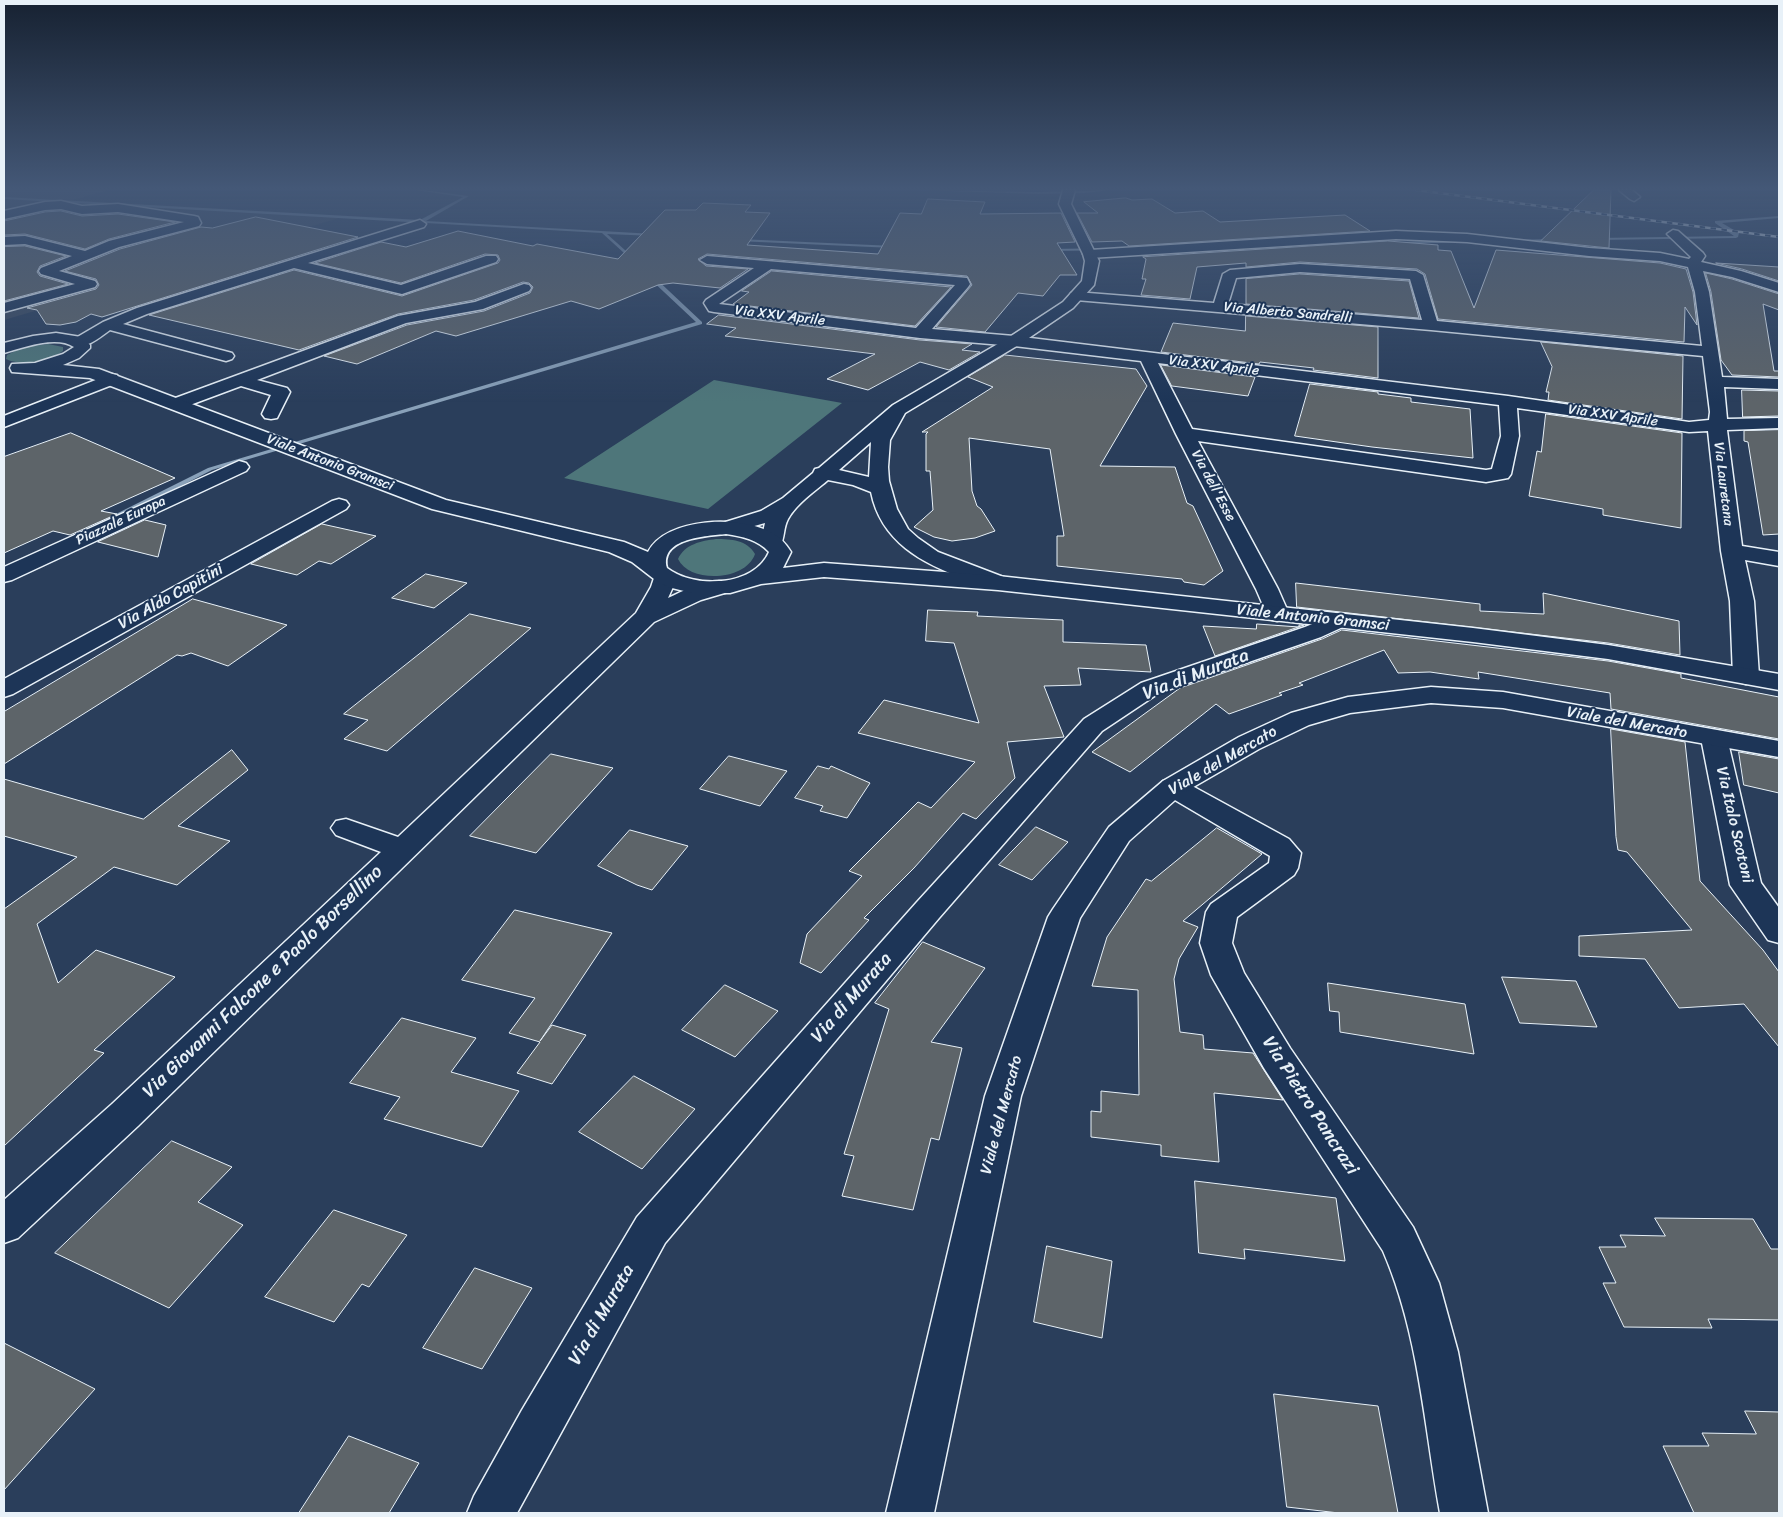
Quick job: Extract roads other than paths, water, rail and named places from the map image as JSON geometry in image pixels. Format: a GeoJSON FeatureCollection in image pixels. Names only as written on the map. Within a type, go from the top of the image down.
{"type":"FeatureCollection","features":[{"type":"Feature","properties":{"kind":"street"},"geometry":{"type":"LineString","coordinates":[[4,308],[90,284],[46,272],[72,261]]}},
{"type":"Feature","properties":{"kind":"street","name":"Viale Antonio Gramsci"},"geometry":{"type":"LineString","coordinates":[[4,336],[44,339],[62,338],[105,326],[142,312],[302,261]]}},
{"type":"Feature","properties":{"kind":"street"},"geometry":{"type":"LineString","coordinates":[[292,264],[402,290],[486,261]]}},
{"type":"Feature","properties":{"kind":"street"},"geometry":{"type":"LineString","coordinates":[[717,261],[962,281],[963,284],[920,333]]}},
{"type":"Feature","properties":{"kind":"street"},"geometry":{"type":"LineString","coordinates":[[776,546],[773,525],[780,513],[822,473],[899,409],[1014,341],[1068,305],[1089,282],[1092,261]]}},
{"type":"Feature","properties":{"kind":"street"},"geometry":{"type":"LineString","coordinates":[[1681,261],[1736,274],[1779,288]]}},
{"type":"Feature","properties":{"kind":"street","name":"Via Lauretana"},"geometry":{"type":"LineString","coordinates":[[1694,263],[1702,292],[1719,412],[1717,434],[1732,551],[1742,601],[1746,676]]}},
{"type":"Feature","properties":{"kind":"street","name":"Via XXV Aprile"},"geometry":{"type":"LineString","coordinates":[[768,265],[711,303],[714,308],[920,333],[1014,341],[1148,359],[1508,401],[1690,427],[1719,424],[1779,423]]}},
{"type":"Feature","properties":{"kind":"street"},"geometry":{"type":"LineString","coordinates":[[1220,307],[1230,274],[1300,268],[1416,275],[1431,325]]}},
{"type":"Feature","properties":{"kind":"street"},"geometry":{"type":"LineString","coordinates":[[1736,274],[1779,277]]}},
{"type":"Feature","properties":{"kind":"street"},"geometry":{"type":"LineString","coordinates":[[176,404],[403,319],[478,306],[524,288]]}},
{"type":"Feature","properties":{"kind":"street","name":"Via Alberto Sandrelli"},"geometry":{"type":"LineString","coordinates":[[1076,296],[1431,325],[1710,352]]}},
{"type":"Feature","properties":{"kind":"street"},"geometry":{"type":"LineString","coordinates":[[105,326],[226,356]]}},
{"type":"Feature","properties":{"kind":"street","name":"Viale Antonio Gramsci"},"geometry":{"type":"LineString","coordinates":[[11,368],[59,361],[76,353],[81,345],[105,326]]}},
{"type":"Feature","properties":{"kind":"street","name":"Viale Antonio Gramsci"},"geometry":{"type":"LineString","coordinates":[[62,338],[81,345]]}},
{"type":"Feature","properties":{"kind":"street","name":"Viale Antonio Gramsci"},"geometry":{"type":"LineString","coordinates":[[4,348],[44,339]]}},
{"type":"Feature","properties":{"kind":"street"},"geometry":{"type":"LineString","coordinates":[[81,345],[80,362],[102,376]]}},
{"type":"Feature","properties":{"kind":"street","name":"Via dell'Esse"},"geometry":{"type":"LineString","coordinates":[[1148,359],[1185,434],[1267,589],[1277,614]]}},
{"type":"Feature","properties":{"kind":"street","name":"Viale Antonio Gramsci"},"geometry":{"type":"LineString","coordinates":[[11,368],[56,369],[102,376],[439,505],[616,547],[640,557],[660,573],[679,584],[699,587],[720,587],[741,584],[759,578],[824,570],[998,583],[1473,635],[1608,652],[1779,682]]}},
{"type":"Feature","properties":{"kind":"street"},"geometry":{"type":"LineString","coordinates":[[4,422],[102,376]]}},
{"type":"Feature","properties":{"kind":"street"},"geometry":{"type":"LineString","coordinates":[[240,380],[282,392],[271,414]]}},
{"type":"Feature","properties":{"kind":"street"},"geometry":{"type":"LineString","coordinates":[[1714,382],[1779,384]]}},
{"type":"Feature","properties":{"kind":"street"},"geometry":{"type":"LineString","coordinates":[[1185,434],[1226,438],[1486,476],[1501,474],[1510,436],[1508,401]]}},
{"type":"Feature","properties":{"kind":"street"},"geometry":{"type":"LineString","coordinates":[[899,409],[881,438],[877,468],[881,489],[895,526],[910,543],[939,560],[998,583]]}},
{"type":"Feature","properties":{"kind":"street","name":"Piazzale Europa"},"geometry":{"type":"LineString","coordinates":[[4,575],[239,467]]}},
{"type":"Feature","properties":{"kind":"street"},"geometry":{"type":"LineString","coordinates":[[822,473],[858,480],[881,489]]}},
{"type":"Feature","properties":{"kind":"street"},"geometry":{"type":"LineString","coordinates":[[726,528],[768,514],[790,502]]}},
{"type":"Feature","properties":{"kind":"street","name":"Via Aldo Capitini"},"geometry":{"type":"LineString","coordinates":[[4,689],[339,505]]}},
{"type":"Feature","properties":{"kind":"street","name":"Viale Antonio Gramsci"},"geometry":{"type":"LineString","coordinates":[[571,537],[610,542],[640,541],[676,537],[700,530],[726,528],[753,532],[794,558],[846,571]]}},
{"type":"Feature","properties":{"kind":"street","name":"Viale Antonio Gramsci"},"geometry":{"type":"LineString","coordinates":[[660,573],[654,560],[657,552],[664,544],[676,537]]}},
{"type":"Feature","properties":{"kind":"street","name":"Viale Antonio Gramsci"},"geometry":{"type":"LineString","coordinates":[[759,578],[772,570],[778,561],[776,546]]}},
{"type":"Feature","properties":{"kind":"street"},"geometry":{"type":"LineString","coordinates":[[1732,551],[1779,559]]}},
{"type":"Feature","properties":{"kind":"street","name":"Via Giovanni Falcone e Paolo Borsellino"},"geometry":{"type":"LineString","coordinates":[[4,1225],[125,1115],[646,616],[662,587],[660,573]]}},
{"type":"Feature","properties":{"kind":"street","name":"Via Giovanni Falcone e Paolo Borsellino"},"geometry":{"type":"LineString","coordinates":[[646,616],[693,595],[720,587]]}},
{"type":"Feature","properties":{"kind":"street","name":"Via di Murata"},"geometry":{"type":"LineString","coordinates":[[491,1513],[538,1426],[651,1230],[922,918],[1093,725],[1150,688],[1313,632],[1338,621]]}},
{"type":"Feature","properties":{"kind":"street","name":"Viale del Mercato"},"geometry":{"type":"LineString","coordinates":[[910,1513],[1003,1096],[1064,917],[1119,834],[1173,787],[1249,743],[1300,719],[1348,705],[1431,695],[1503,700],[1779,749]]}},
{"type":"Feature","properties":{"kind":"street","name":"Via Italo Scotoni"},"geometry":{"type":"LineString","coordinates":[[1714,738],[1746,885],[1779,932]]}},
{"type":"Feature","properties":{"kind":"street","name":"Via Pietro Pancrazi"},"geometry":{"type":"LineString","coordinates":[[1173,787],[1278,846],[1286,853],[1283,868],[1222,912],[1216,943],[1228,975],[1277,1058],[1399,1240],[1418,1283],[1436,1352],[1464,1513]]}},
{"type":"Feature","properties":{"kind":"street","name":"Via Giovanni Falcone e Paolo Borsellino"},"geometry":{"type":"LineString","coordinates":[[346,828],[402,849]]}},
{"type":"Feature","properties":{"kind":"waterway"},"geometry":{"type":"LineString","coordinates":[[98,525],[210,469],[700,323],[650,276]]}}]}
